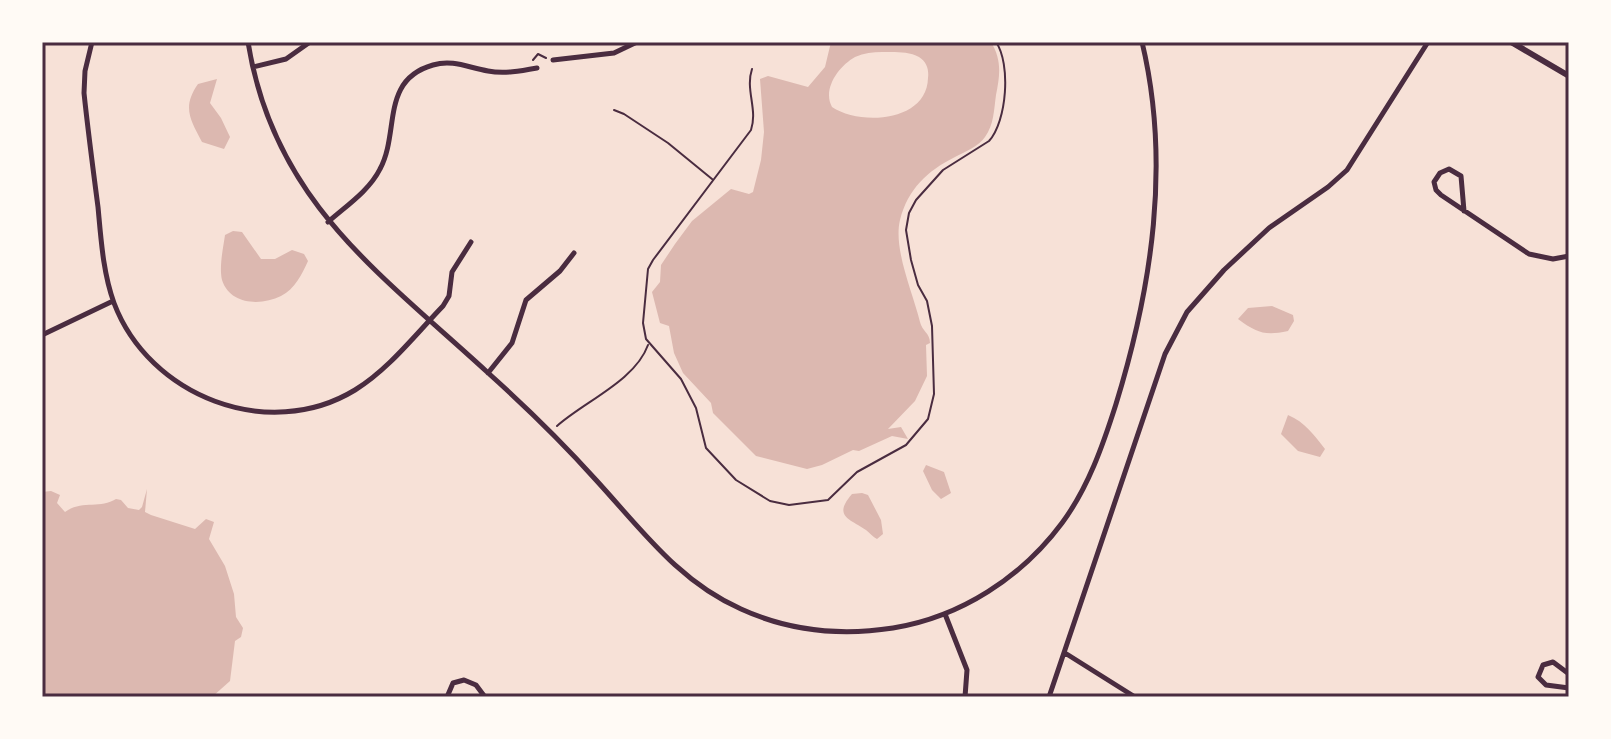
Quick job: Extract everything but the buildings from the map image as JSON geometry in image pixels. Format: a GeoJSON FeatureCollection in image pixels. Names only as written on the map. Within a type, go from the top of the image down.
{"type":"FeatureCollection","features":[{"type":"Feature","properties":{"kind":"street"},"geometry":{"type":"LineString","coordinates":[[92,42],[85,71],[84,93],[103,251],[113,301],[125,326],[142,350],[174,381],[212,401],[258,412],[307,408],[354,390],[382,369],[446,301],[452,272],[471,242]]}},
{"type":"Feature","properties":{"kind":"street"},"geometry":{"type":"LineString","coordinates":[[248,42],[263,104],[280,144],[299,181],[328,222],[564,446],[670,562],[692,581],[724,601],[779,623],[833,631],[891,628],[945,614],[993,589],[1037,552],[1073,506],[1104,440],[1122,385],[1139,319],[1155,217],[1157,165],[1154,107],[1142,42]]}},
{"type":"Feature","properties":{"kind":"street"},"geometry":{"type":"LineString","coordinates":[[253,67],[286,59],[310,42]]}},
{"type":"Feature","properties":{"kind":"street"},"geometry":{"type":"LineString","coordinates":[[553,60],[614,53],[637,42]]}},
{"type":"Feature","properties":{"kind":"street"},"geometry":{"type":"LineString","coordinates":[[1049,697],[1165,354],[1178,327],[1201,296],[1246,248],[1347,170],[1428,42]]}},
{"type":"Feature","properties":{"kind":"street"},"geometry":{"type":"LineString","coordinates":[[1511,42],[1569,76]]}},
{"type":"Feature","properties":{"kind":"street"},"geometry":{"type":"LineString","coordinates":[[328,222],[366,189],[380,169],[388,149],[393,105],[402,86],[417,73],[434,64],[445,63],[493,72],[537,68]]}},
{"type":"Feature","properties":{"kind":"street"},"geometry":{"type":"LineString","coordinates":[[1464,211],[1461,176],[1449,169],[1440,173],[1434,182],[1436,190],[1464,211],[1529,254],[1553,259],[1569,256]]}},
{"type":"Feature","properties":{"kind":"street"},"geometry":{"type":"LineString","coordinates":[[488,373],[512,343],[526,300],[560,271],[574,253]]}},
{"type":"Feature","properties":{"kind":"street"},"geometry":{"type":"LineString","coordinates":[[42,335],[113,301]]}},
{"type":"Feature","properties":{"kind":"street"},"geometry":{"type":"LineString","coordinates":[[945,614],[967,670],[965,697]]}},
{"type":"Feature","properties":{"kind":"street"},"geometry":{"type":"LineString","coordinates":[[1065,653],[1135,697]]}},
{"type":"Feature","properties":{"kind":"street"},"geometry":{"type":"LineString","coordinates":[[1569,674],[1553,662],[1543,665],[1538,672],[1538,677],[1546,685],[1569,688]]}},
{"type":"Feature","properties":{"kind":"street"},"geometry":{"type":"LineString","coordinates":[[447,697],[453,683],[464,680],[476,685],[485,697]]}},
{"type":"Feature","properties":{"kind":"path"},"geometry":{"type":"LineString","coordinates":[[752,69],[749,90],[755,113],[747,138],[648,269],[643,323],[649,344],[681,379],[696,408],[706,448],[736,480],[770,501],[789,505],[828,500],[857,472],[906,445],[930,413],[935,379],[932,326],[927,301],[918,285],[911,260],[906,230],[909,213],[916,200],[943,170],[979,148],[995,134],[1006,76],[996,42]]}},
{"type":"Feature","properties":{"kind":"path"},"geometry":{"type":"LineString","coordinates":[[614,110],[668,143],[713,180]]}},
{"type":"Feature","properties":{"kind":"path"},"geometry":{"type":"LineString","coordinates":[[559,424],[611,389],[642,362],[649,344]]}},
{"type":"Feature","properties":{"kind":"shaded area"},"geometry":{"type":"Polygon","coordinates":[[[831,42],[991,42],[997,55],[999,74],[993,117],[985,137],[976,146],[936,168],[920,182],[908,199],[900,220],[901,257],[921,325],[930,343],[926,345],[927,376],[915,401],[888,429],[901,427],[908,439],[892,436],[807,469],[756,456],[713,413],[711,403],[683,373],[674,353],[669,326],[660,323],[652,292],[660,282],[661,265],[692,221],[731,189],[749,194],[753,192],[764,132],[760,79],[768,76],[808,87],[825,67],[831,42]],[[901,52],[855,57],[843,66],[829,93],[832,107],[859,117],[874,118],[905,112],[917,104],[925,93],[926,64],[919,57],[901,52]]]}},
{"type":"Feature","properties":{"kind":"shaded area"},"geometry":{"type":"Polygon","coordinates":[[[217,79],[210,103],[230,137],[224,149],[202,142],[189,106],[198,84],[217,79]]]}},
{"type":"Feature","properties":{"kind":"shaded area"},"geometry":{"type":"Polygon","coordinates":[[[233,231],[242,232],[261,259],[275,259],[292,250],[304,254],[308,261],[301,276],[290,289],[273,299],[256,302],[239,299],[226,288],[221,269],[225,235],[233,231]]]}},
{"type":"Feature","properties":{"kind":"shaded area"},"geometry":{"type":"Polygon","coordinates":[[[1272,306],[1293,315],[1294,321],[1288,331],[1262,332],[1238,319],[1248,308],[1272,306]]]}},
{"type":"Feature","properties":{"kind":"shaded area"},"geometry":{"type":"Polygon","coordinates":[[[1288,415],[1304,425],[1325,449],[1320,457],[1298,451],[1281,434],[1288,415]]]}},
{"type":"Feature","properties":{"kind":"shaded area"},"geometry":{"type":"Polygon","coordinates":[[[926,465],[944,472],[951,493],[941,499],[932,490],[923,471],[926,465]]]}},
{"type":"Feature","properties":{"kind":"shaded area"},"geometry":{"type":"Polygon","coordinates":[[[147,489],[145,512],[151,515],[195,529],[206,519],[214,522],[209,539],[225,566],[234,594],[236,617],[243,628],[241,637],[235,641],[230,681],[212,697],[42,697],[42,492],[51,491],[60,495],[57,503],[65,512],[77,506],[104,504],[116,499],[128,508],[139,510],[147,489]]]}},
{"type":"Feature","properties":{"kind":"shaded area"},"geometry":{"type":"Polygon","coordinates":[[[852,494],[868,495],[881,520],[883,534],[877,539],[844,513],[846,502],[852,494]]]}}]}
